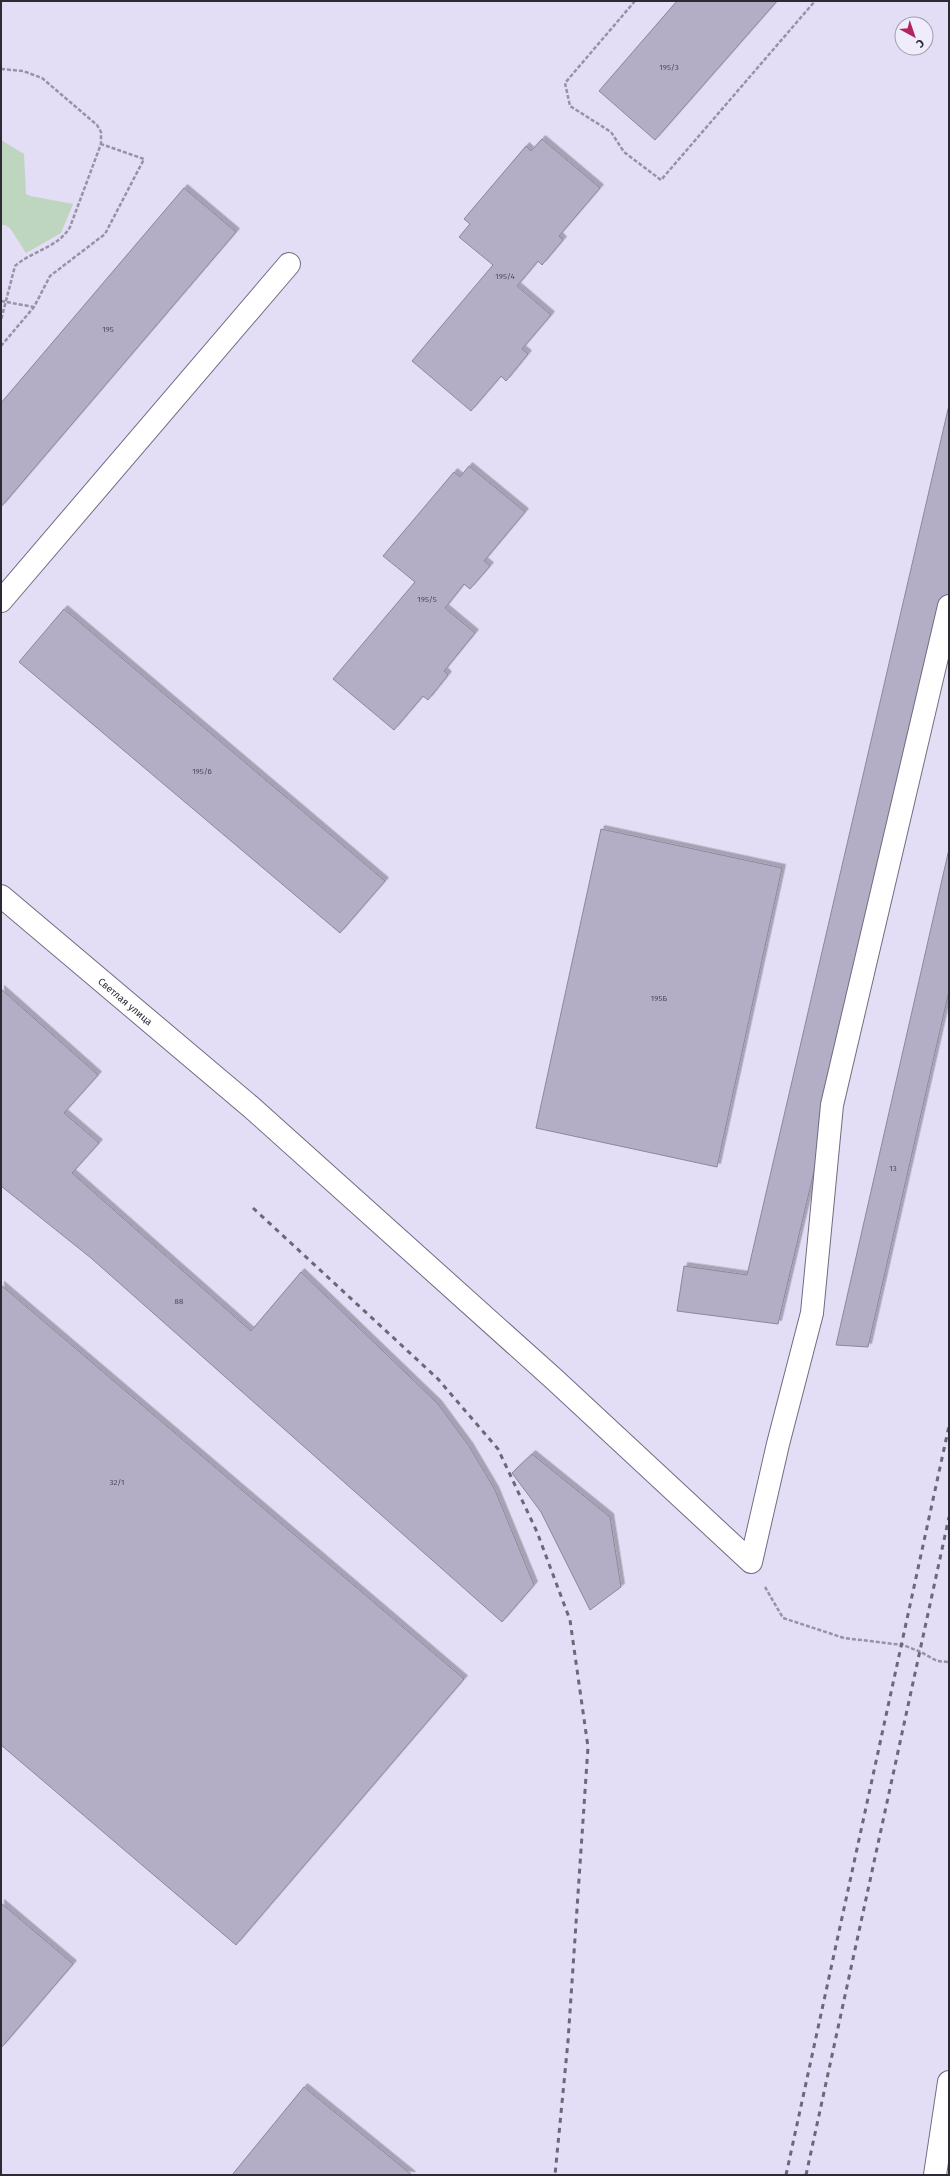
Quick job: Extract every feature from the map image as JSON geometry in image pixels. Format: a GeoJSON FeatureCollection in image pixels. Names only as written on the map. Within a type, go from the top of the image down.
{"type":"FeatureCollection","features":[{"type":"Feature","properties":{"kind":"street"},"geometry":{"type":"LineString","coordinates":[[1,601],[289,264]]}},
{"type":"Feature","properties":{"kind":"street"},"geometry":{"type":"LineString","coordinates":[[751,1562],[778,1444],[812,1313],[832,1105],[949,606]]}},
{"type":"Feature","properties":{"kind":"street","name":"Светлая улица"},"geometry":{"type":"LineString","coordinates":[[1,896],[251,1107],[554,1379],[751,1562]]}},
{"type":"Feature","properties":{"kind":"street"},"geometry":{"type":"LineString","coordinates":[[935,2175],[949,2082]]}},
{"type":"Feature","properties":{"kind":"path"},"geometry":{"type":"LineString","coordinates":[[635,1],[565,83],[570,106],[611,132],[624,152],[661,180],[815,1]]}},
{"type":"Feature","properties":{"kind":"path"},"geometry":{"type":"LineString","coordinates":[[1,69],[23,71],[42,78],[97,125],[101,132],[101,144],[66,234],[15,266],[1,320]]}},
{"type":"Feature","properties":{"kind":"path"},"geometry":{"type":"LineString","coordinates":[[1,346],[34,307],[50,276],[105,234],[144,159],[101,144]]}},
{"type":"Feature","properties":{"kind":"path"},"geometry":{"type":"LineString","coordinates":[[1,301],[34,307]]}},
{"type":"Feature","properties":{"kind":"path"},"geometry":{"type":"LineString","coordinates":[[751,1562],[783,1618],[844,1638],[903,1645],[921,1652],[936,1661],[949,1662]]}},
{"type":"Feature","properties":{"kind":"green space"},"geometry":{"type":"Polygon","coordinates":[[[1,140],[24,154],[26,194],[73,204],[61,233],[26,253],[10,228],[5,225],[1,225],[1,140]]]}},
{"type":"Feature","properties":{"kind":"building"},"geometry":{"type":"Polygon","coordinates":[[[677,1],[777,1],[655,140],[599,91],[677,1]]]}},
{"type":"Feature","properties":{"kind":"building"},"geometry":{"type":"Polygon","coordinates":[[[542,139],[600,188],[559,236],[563,240],[542,265],[538,261],[517,286],[551,315],[522,349],[528,354],[506,381],[501,376],[471,411],[412,361],[493,265],[459,237],[470,224],[464,219],[526,146],[531,151],[542,139]]]}},
{"type":"Feature","properties":{"kind":"building"},"geometry":{"type":"Polygon","coordinates":[[[184,188],[236,232],[1,507],[1,403],[184,188]]]}},
{"type":"Feature","properties":{"kind":"building"},"geometry":{"type":"Polygon","coordinates":[[[949,405],[949,599],[778,1324],[677,1311],[684,1266],[747,1275],[949,405]]]}},
{"type":"Feature","properties":{"kind":"building"},"geometry":{"type":"Polygon","coordinates":[[[469,466],[525,512],[484,561],[490,566],[470,589],[464,584],[445,608],[475,633],[444,671],[448,675],[428,700],[423,696],[394,730],[333,679],[415,582],[383,556],[454,472],[460,477],[469,466]]]}},
{"type":"Feature","properties":{"kind":"building"},"geometry":{"type":"Polygon","coordinates":[[[64,609],[385,881],[340,933],[19,662],[64,609]]]}},
{"type":"Feature","properties":{"kind":"building"},"geometry":{"type":"Polygon","coordinates":[[[601,829],[782,868],[717,1167],[536,1128],[601,829]]]}},
{"type":"Feature","properties":{"kind":"building"},"geometry":{"type":"Polygon","coordinates":[[[949,849],[949,991],[868,1347],[836,1345],[949,849]]]}},
{"type":"Feature","properties":{"kind":"building"},"geometry":{"type":"Polygon","coordinates":[[[1,989],[98,1075],[64,1113],[99,1143],[72,1173],[251,1331],[301,1272],[438,1404],[469,1446],[495,1490],[534,1585],[502,1622],[91,1258],[1,1186],[1,989]]]}},
{"type":"Feature","properties":{"kind":"building"},"geometry":{"type":"Polygon","coordinates":[[[1,1285],[464,1679],[236,1945],[1,1745],[1,1285]]]}},
{"type":"Feature","properties":{"kind":"building"},"geometry":{"type":"Polygon","coordinates":[[[532,1454],[610,1517],[621,1587],[590,1610],[541,1512],[512,1473],[532,1454]]]}},
{"type":"Feature","properties":{"kind":"building"},"geometry":{"type":"Polygon","coordinates":[[[1,1903],[73,1964],[1,2048],[1,1903]]]}},
{"type":"Feature","properties":{"kind":"building"},"geometry":{"type":"Polygon","coordinates":[[[304,2087],[412,2175],[232,2175],[304,2087]]]}},
{"type":"Feature","properties":{"kind":"railway"},"geometry":{"type":"LineString","coordinates":[[253,1208],[438,1379],[498,1449],[537,1532],[570,1620],[588,1747],[568,2041],[555,2175]]}},
{"type":"Feature","properties":{"kind":"railway"},"geometry":{"type":"LineString","coordinates":[[786,2175],[949,1426]]}},
{"type":"Feature","properties":{"kind":"railway"},"geometry":{"type":"LineString","coordinates":[[806,2175],[949,1517]]}}]}
